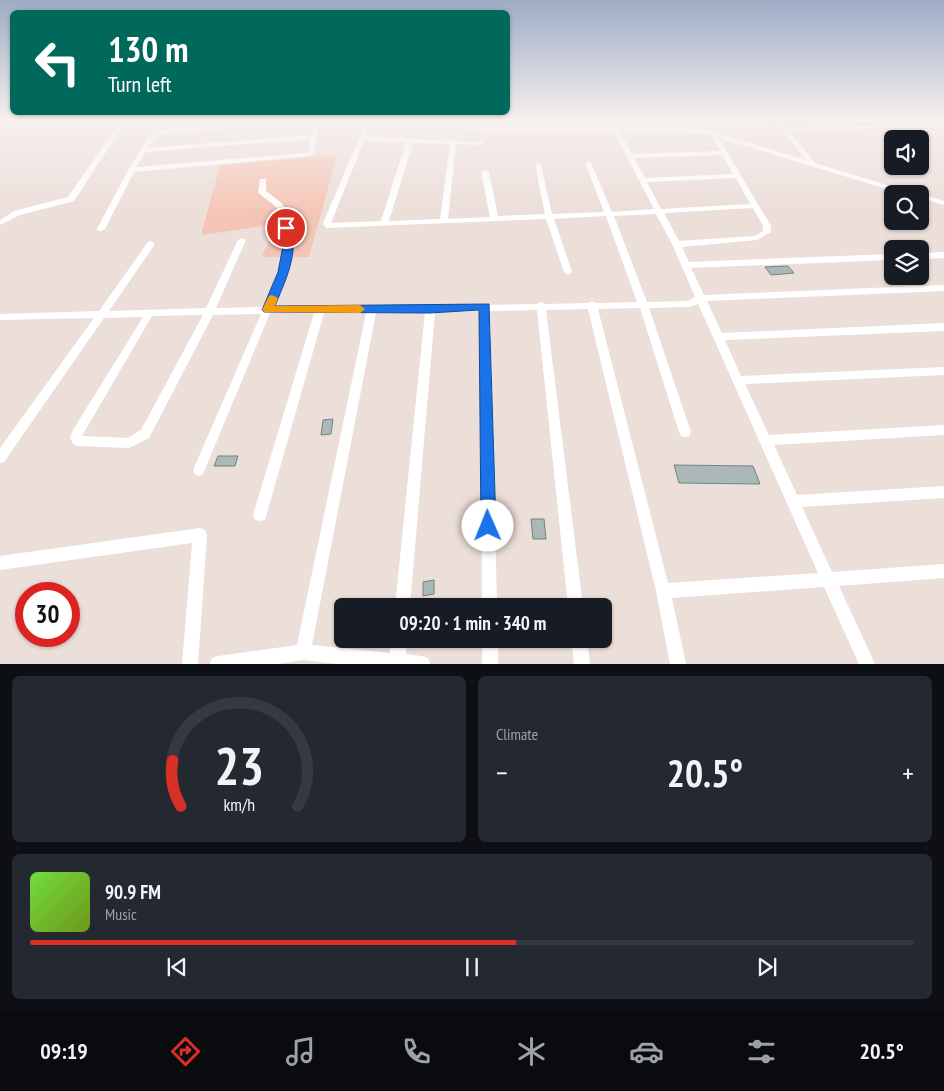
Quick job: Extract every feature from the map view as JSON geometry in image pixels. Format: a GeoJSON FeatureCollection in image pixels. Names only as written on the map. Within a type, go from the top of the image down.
{"type":"FeatureCollection","features":[{"type":"Feature","properties":{"kind":"street"},"geometry":{"type":"LineString","coordinates":[[0,223],[17,213],[71,198],[103,151]]}},
{"type":"Feature","properties":{"kind":"street"},"geometry":{"type":"LineString","coordinates":[[101,229],[131,170],[143,151]]}},
{"type":"Feature","properties":{"kind":"street"},"geometry":{"type":"LineString","coordinates":[[131,170],[308,155],[312,151]]}},
{"type":"Feature","properties":{"kind":"street"},"geometry":{"type":"LineString","coordinates":[[357,151],[326,223],[329,226],[755,206]]}},
{"type":"Feature","properties":{"kind":"street"},"geometry":{"type":"LineString","coordinates":[[384,223],[407,151]]}},
{"type":"Feature","properties":{"kind":"street"},"geometry":{"type":"LineString","coordinates":[[444,220],[452,151]]}},
{"type":"Feature","properties":{"kind":"street"},"geometry":{"type":"LineString","coordinates":[[628,151],[677,246],[867,664]]}},
{"type":"Feature","properties":{"kind":"street"},"geometry":{"type":"LineString","coordinates":[[770,151],[884,186]]}},
{"type":"Feature","properties":{"kind":"street"},"geometry":{"type":"LineString","coordinates":[[803,151],[813,164]]}},
{"type":"Feature","properties":{"kind":"street"},"geometry":{"type":"LineString","coordinates":[[631,156],[723,153],[768,226],[768,232],[764,236],[682,243],[677,246]]}},
{"type":"Feature","properties":{"kind":"street"},"geometry":{"type":"LineString","coordinates":[[588,163],[643,304],[685,432]]}},
{"type":"Feature","properties":{"kind":"street"},"geometry":{"type":"LineString","coordinates":[[538,165],[549,216],[568,272]]}},
{"type":"Feature","properties":{"kind":"street"},"geometry":{"type":"LineString","coordinates":[[485,172],[494,218]]}},
{"type":"Feature","properties":{"kind":"street"},"geometry":{"type":"LineString","coordinates":[[643,180],[737,176]]}},
{"type":"Feature","properties":{"kind":"street"},"geometry":{"type":"LineString","coordinates":[[199,470],[283,272],[289,241],[284,215],[276,202],[262,192],[263,181]]}},
{"type":"Feature","properties":{"kind":"street"},"geometry":{"type":"LineString","coordinates":[[929,199],[944,204]]}},
{"type":"Feature","properties":{"kind":"street"},"geometry":{"type":"LineString","coordinates":[[149,314],[77,434],[76,438],[78,441],[128,443],[145,434],[209,312],[242,240]]}},
{"type":"Feature","properties":{"kind":"street"},"geometry":{"type":"LineString","coordinates":[[0,458],[152,244]]}},
{"type":"Feature","properties":{"kind":"street"},"geometry":{"type":"LineString","coordinates":[[929,256],[944,255]]}},
{"type":"Feature","properties":{"kind":"street"},"geometry":{"type":"LineString","coordinates":[[685,265],[884,257]]}},
{"type":"Feature","properties":{"kind":"street"},"geometry":{"type":"LineString","coordinates":[[0,316],[100,316],[268,310],[690,304],[701,298],[944,288]]}},
{"type":"Feature","properties":{"kind":"street"},"geometry":{"type":"LineString","coordinates":[[592,304],[663,591],[678,664]]}},
{"type":"Feature","properties":{"kind":"street"},"geometry":{"type":"LineString","coordinates":[[541,305],[575,598]]}},
{"type":"Feature","properties":{"kind":"street"},"geometry":{"type":"LineString","coordinates":[[485,306],[490,598]]}},
{"type":"Feature","properties":{"kind":"street"},"geometry":{"type":"LineString","coordinates":[[260,515],[320,309]]}},
{"type":"Feature","properties":{"kind":"street"},"geometry":{"type":"LineString","coordinates":[[303,652],[372,309]]}},
{"type":"Feature","properties":{"kind":"street"},"geometry":{"type":"LineString","coordinates":[[403,598],[430,309]]}},
{"type":"Feature","properties":{"kind":"street"},"geometry":{"type":"LineString","coordinates":[[718,337],[944,327]]}},
{"type":"Feature","properties":{"kind":"street"},"geometry":{"type":"LineString","coordinates":[[738,380],[944,371]]}},
{"type":"Feature","properties":{"kind":"street"},"geometry":{"type":"LineString","coordinates":[[765,440],[944,430]]}},
{"type":"Feature","properties":{"kind":"street"},"geometry":{"type":"LineString","coordinates":[[793,501],[944,492]]}},
{"type":"Feature","properties":{"kind":"street"},"geometry":{"type":"LineString","coordinates":[[0,563],[200,535],[190,664]]}},
{"type":"Feature","properties":{"kind":"street"},"geometry":{"type":"LineString","coordinates":[[663,591],[944,571]]}},
{"type":"Feature","properties":{"kind":"street"},"geometry":{"type":"LineString","coordinates":[[397,661],[398,648]]}},
{"type":"Feature","properties":{"kind":"street"},"geometry":{"type":"LineString","coordinates":[[490,648],[490,664]]}},
{"type":"Feature","properties":{"kind":"street"},"geometry":{"type":"LineString","coordinates":[[580,648],[582,664]]}},
{"type":"Feature","properties":{"kind":"street"},"geometry":{"type":"LineString","coordinates":[[218,664],[303,652],[422,664]]}},
{"type":"Feature","properties":{"kind":"shaded area"},"geometry":{"type":"Polygon","coordinates":[[[337,155],[309,257],[262,257],[276,224],[201,235],[220,165],[337,155]]]}},
{"type":"Feature","properties":{"kind":"building"},"geometry":{"type":"Polygon","coordinates":[[[788,266],[794,273],[771,275],[765,267],[788,266]]]}},
{"type":"Feature","properties":{"kind":"building"},"geometry":{"type":"Polygon","coordinates":[[[333,419],[331,434],[321,435],[323,420],[333,419]]]}},
{"type":"Feature","properties":{"kind":"building"},"geometry":{"type":"Polygon","coordinates":[[[218,456],[238,456],[235,466],[214,466],[218,456]]]}},
{"type":"Feature","properties":{"kind":"building"},"geometry":{"type":"Polygon","coordinates":[[[674,465],[753,466],[760,484],[679,483],[674,465]]]}},
{"type":"Feature","properties":{"kind":"building"},"geometry":{"type":"Polygon","coordinates":[[[531,519],[544,519],[546,539],[533,539],[531,519]]]}},
{"type":"Feature","properties":{"kind":"building"},"geometry":{"type":"Polygon","coordinates":[[[434,580],[434,594],[423,596],[423,582],[434,580]]]}},
{"type":"Feature","properties":{"kind":"slow traffic"},"geometry":{"type":"LineString","coordinates":[[272,298],[268,310],[360,309]]}},
{"type":"Feature","properties":{"kind":"route"},"geometry":{"type":"LineString","coordinates":[[286,228],[289,241],[283,272],[268,310],[430,309],[485,306],[488,526]]}}]}
